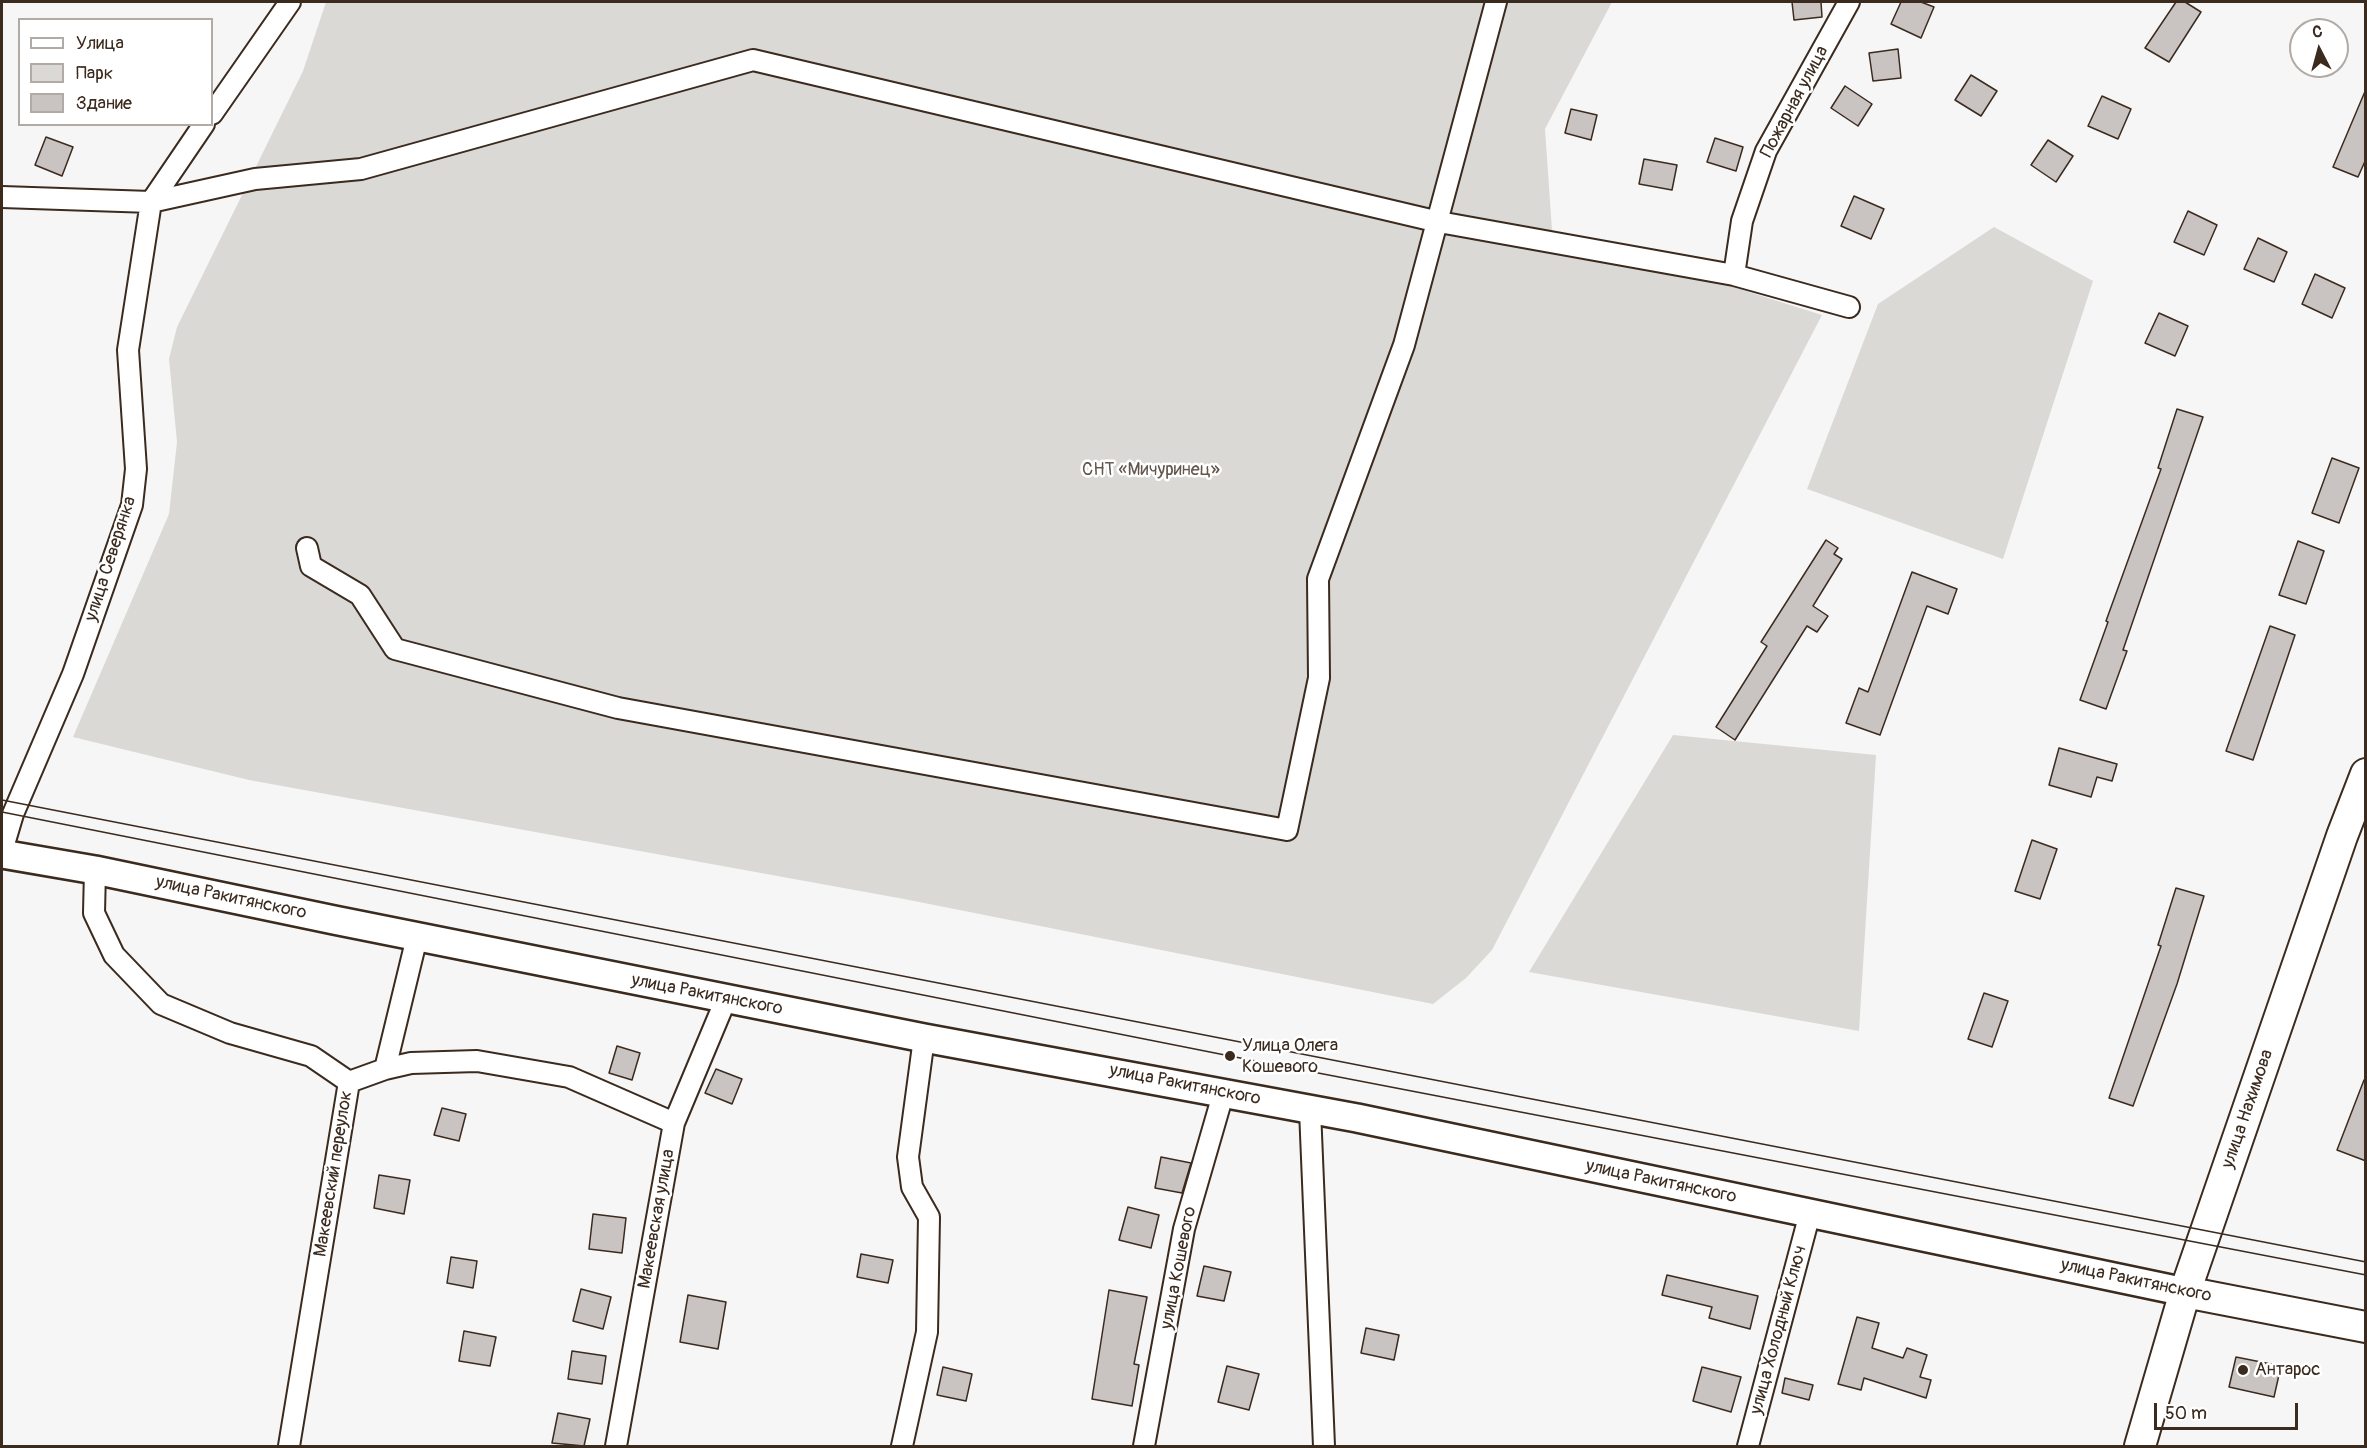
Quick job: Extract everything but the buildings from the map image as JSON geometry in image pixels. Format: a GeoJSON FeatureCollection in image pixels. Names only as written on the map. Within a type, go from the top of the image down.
{"type":"FeatureCollection","features":[{"type":"Feature","properties":{"kind":"main road","name":"улица Нахимова"},"geometry":{"type":"LineString","coordinates":[[2140,1446],[2185,1292],[2338,847],[2366,774]]}},
{"type":"Feature","properties":{"kind":"main road","name":"улица Ракитянского"},"geometry":{"type":"LineString","coordinates":[[2,853],[924,1038],[1224,1091],[2185,1292],[2366,1327]]}},
{"type":"Feature","properties":{"kind":"street"},"geometry":{"type":"LineString","coordinates":[[213,113],[290,2]]}},
{"type":"Feature","properties":{"kind":"street"},"geometry":{"type":"LineString","coordinates":[[307,548],[311,566],[360,596],[395,649],[618,708],[1287,830],[1319,678],[1318,579],[1404,345],[1496,2]]}},
{"type":"Feature","properties":{"kind":"street","name":"Пожарная улица"},"geometry":{"type":"LineString","coordinates":[[1734,275],[1742,221],[1766,151],[1849,2]]}},
{"type":"Feature","properties":{"kind":"street"},"geometry":{"type":"LineString","coordinates":[[2,197],[151,202],[255,179],[361,169],[753,60],[1438,222],[1734,275],[1849,307]]}},
{"type":"Feature","properties":{"kind":"street","name":"улица Северянка"},"geometry":{"type":"LineString","coordinates":[[2,853],[13,814],[73,674],[132,505],[136,469],[128,350],[151,202],[203,126]]}},
{"type":"Feature","properties":{"kind":"street","name":"Макеевский переулок"},"geometry":{"type":"LineString","coordinates":[[95,870],[94,913],[114,955],[161,1004],[230,1033],[311,1056],[349,1082],[289,1446]]}},
{"type":"Feature","properties":{"kind":"street"},"geometry":{"type":"LineString","coordinates":[[385,1069],[417,937]]}},
{"type":"Feature","properties":{"kind":"street","name":"Макеевская улица"},"geometry":{"type":"LineString","coordinates":[[616,1446],[674,1123],[726,999]]}},
{"type":"Feature","properties":{"kind":"street"},"geometry":{"type":"LineString","coordinates":[[902,1446],[927,1332],[929,1216],[912,1187],[908,1157],[924,1038]]}},
{"type":"Feature","properties":{"kind":"street"},"geometry":{"type":"LineString","coordinates":[[349,1082],[385,1069],[411,1063],[477,1061],[569,1077],[674,1123]]}},
{"type":"Feature","properties":{"kind":"street","name":"улица Кошевого"},"geometry":{"type":"LineString","coordinates":[[1144,1446],[1184,1229],[1224,1091]]}},
{"type":"Feature","properties":{"kind":"street"},"geometry":{"type":"LineString","coordinates":[[1310,1110],[1324,1446]]}},
{"type":"Feature","properties":{"kind":"street","name":"улица Холодный Ключ"},"geometry":{"type":"LineString","coordinates":[[1748,1446],[1810,1213]]}},
{"type":"Feature","properties":{"kind":"green space","name":"СНТ «Мичуринец»"},"geometry":{"type":"Polygon","coordinates":[[[326,2],[1612,2],[1545,129],[1552,230],[1822,315],[1492,950],[1466,978],[1433,1004],[904,899],[249,780],[73,737],[169,514],[177,442],[169,359],[177,327],[303,71],[326,2]]]}},
{"type":"Feature","properties":{"kind":"green space"},"geometry":{"type":"Polygon","coordinates":[[[1994,227],[2093,281],[2003,559],[1807,489],[1878,304],[1994,227]]]}},
{"type":"Feature","properties":{"kind":"green space"},"geometry":{"type":"Polygon","coordinates":[[[1673,735],[1876,755],[1859,1031],[1529,972],[1673,735]]]}},
{"type":"Feature","properties":{"kind":"tram line"},"geometry":{"type":"LineString","coordinates":[[2,800],[2366,1262]]}},
{"type":"Feature","properties":{"kind":"tram line"},"geometry":{"type":"LineString","coordinates":[[2,812],[1230,1056],[2366,1275]]}},
{"type":"Feature","properties":{"kind":"place","name":"Улица Олега Кошевого"},"geometry":{"type":"Point","coordinates":[1230,1056]}},
{"type":"Feature","properties":{"kind":"place","name":"Антарос"},"geometry":{"type":"Point","coordinates":[2243,1370]}}]}
